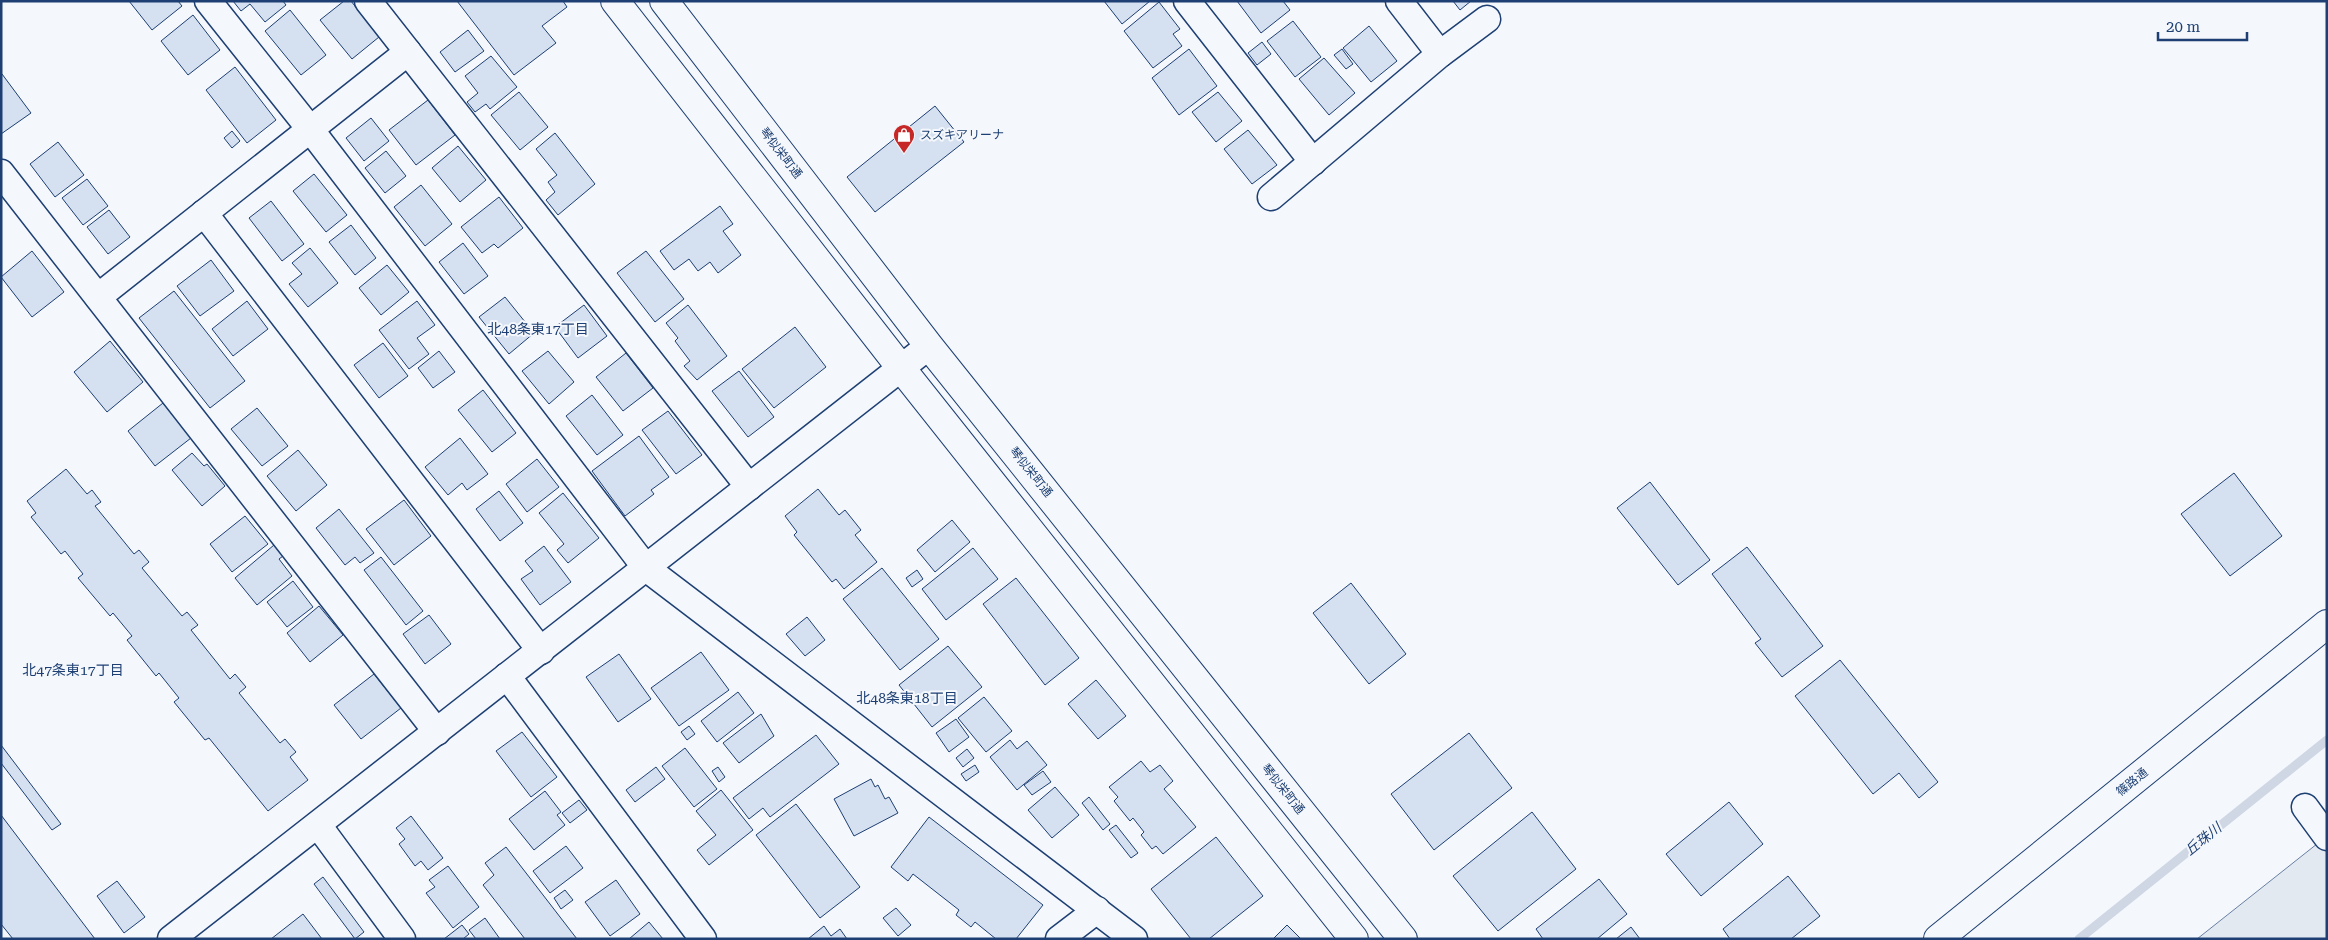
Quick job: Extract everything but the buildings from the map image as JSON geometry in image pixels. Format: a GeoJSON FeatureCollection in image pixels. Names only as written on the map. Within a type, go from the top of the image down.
{"type":"FeatureCollection","features":[{"type":"Feature","properties":{"kind":"street"},"geometry":{"type":"LineString","coordinates":[[208,1],[310,130],[646,568],[1134,939]]}},
{"type":"Feature","properties":{"kind":"street"},"geometry":{"type":"LineString","coordinates":[[368,1],[749,487]]}},
{"type":"Feature","properties":{"kind":"street"},"geometry":{"type":"LineString","coordinates":[[615,1],[901,368],[1354,939]]}},
{"type":"Feature","properties":{"kind":"street","name":"琴似栄町通"},"geometry":{"type":"LineString","coordinates":[[664,1],[929,346],[1403,939]]}},
{"type":"Feature","properties":{"kind":"street"},"geometry":{"type":"LineString","coordinates":[[1187,1],[1313,162]]}},
{"type":"Feature","properties":{"kind":"street"},"geometry":{"type":"LineString","coordinates":[[1399,1],[1440,54]]}},
{"type":"Feature","properties":{"kind":"street"},"geometry":{"type":"LineString","coordinates":[[1271,197],[1440,54],[1487,19]]}},
{"type":"Feature","properties":{"kind":"street"},"geometry":{"type":"LineString","coordinates":[[98,297],[408,52]]}},
{"type":"Feature","properties":{"kind":"street"},"geometry":{"type":"LineString","coordinates":[[1,173],[437,732]]}},
{"type":"Feature","properties":{"kind":"street"},"geometry":{"type":"LineString","coordinates":[[204,213],[541,651]]}},
{"type":"Feature","properties":{"kind":"street"},"geometry":{"type":"LineString","coordinates":[[171,939],[929,346]]}},
{"type":"Feature","properties":{"kind":"street","name":"篠路通"},"geometry":{"type":"LineString","coordinates":[[1938,939],[2327,624]]}},
{"type":"Feature","properties":{"kind":"street"},"geometry":{"type":"LineString","coordinates":[[507,676],[704,939]]}},
{"type":"Feature","properties":{"kind":"street"},"geometry":{"type":"LineString","coordinates":[[2304,807],[2327,838]]}},
{"type":"Feature","properties":{"kind":"street"},"geometry":{"type":"LineString","coordinates":[[318,825],[402,939]]}},
{"type":"Feature","properties":{"kind":"street"},"geometry":{"type":"LineString","coordinates":[[1059,939],[1097,910]]}},
{"type":"Feature","properties":{"kind":"shaded area"},"geometry":{"type":"Polygon","coordinates":[[[2327,836],[2327,939],[2197,939],[2327,836]]]}},
{"type":"Feature","properties":{"kind":"waterway","name":"丘珠川"},"geometry":{"type":"LineString","coordinates":[[2079,939],[2327,740]]}},
{"type":"Feature","properties":{"kind":"place","name":"スズキアリーナ"},"geometry":{"type":"Point","coordinates":[904,154]}},
{"type":"Feature","properties":{"kind":"district","name":"北48条東17丁目"},"geometry":{"type":"Point","coordinates":[538,329]}},
{"type":"Feature","properties":{"kind":"district","name":"北47条東17丁目"},"geometry":{"type":"Point","coordinates":[73,670]}},
{"type":"Feature","properties":{"kind":"district","name":"北48条東18丁目"},"geometry":{"type":"Point","coordinates":[907,698]}}]}
